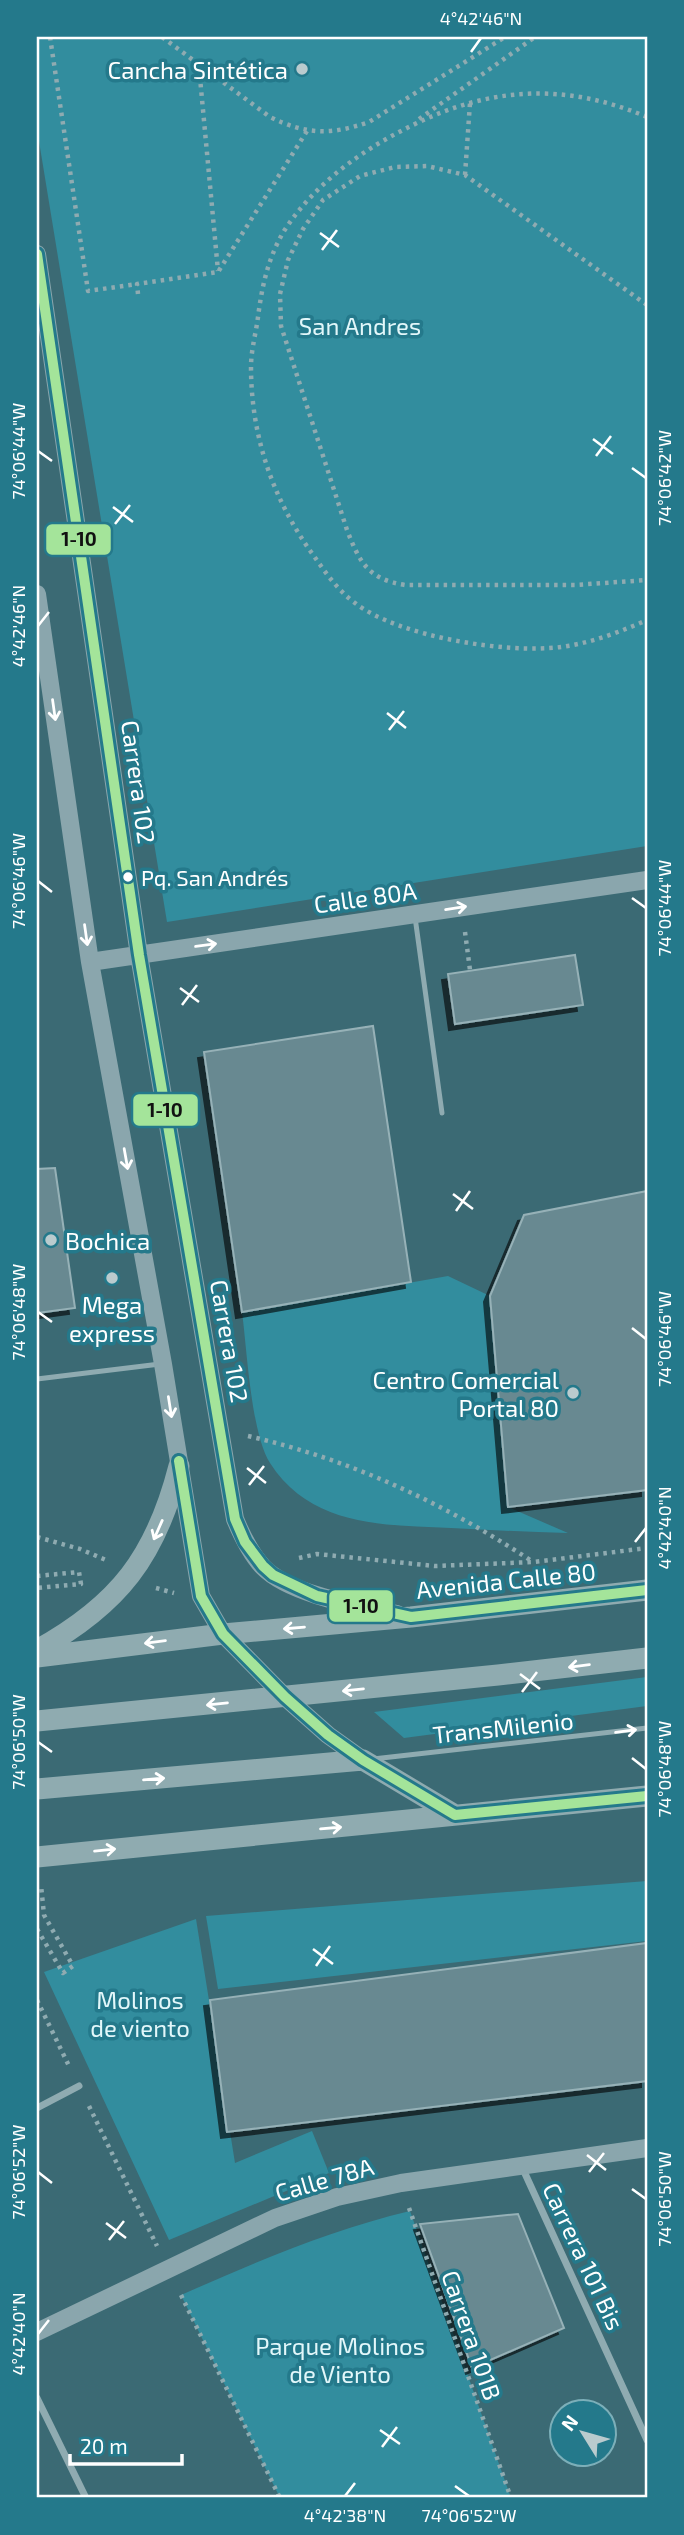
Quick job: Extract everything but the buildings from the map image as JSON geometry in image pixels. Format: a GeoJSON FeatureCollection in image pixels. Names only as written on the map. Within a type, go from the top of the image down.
{"type":"FeatureCollection","features":[{"type":"Feature","properties":{"kind":"highway"},"geometry":{"type":"LineString","coordinates":[[37,1650],[67,1633],[106,1602],[130,1576],[158,1530],[169,1505],[180,1466]]}},
{"type":"Feature","properties":{"kind":"highway","name":"Avenida Calle 80"},"geometry":{"type":"LineString","coordinates":[[37,1657],[223,1634],[411,1618],[647,1590]]}},
{"type":"Feature","properties":{"kind":"highway"},"geometry":{"type":"LineString","coordinates":[[37,1721],[647,1658]]}},
{"type":"Feature","properties":{"kind":"highway"},"geometry":{"type":"LineString","coordinates":[[37,1789],[363,1760],[455,1815]]}},
{"type":"Feature","properties":{"kind":"highway"},"geometry":{"type":"LineString","coordinates":[[37,1857],[647,1796]]}},
{"type":"Feature","properties":{"kind":"street","name":"Carrera 102"},"geometry":{"type":"LineString","coordinates":[[37,254],[139,955],[235,1519],[245,1542],[273,1575],[317,1596],[411,1618]]}},
{"type":"Feature","properties":{"kind":"street"},"geometry":{"type":"LineString","coordinates":[[37,594],[90,962],[163,1364],[201,1596],[223,1634],[285,1697],[328,1735],[363,1760]]}},
{"type":"Feature","properties":{"kind":"street","name":"Calle 80A"},"geometry":{"type":"LineString","coordinates":[[90,962],[647,880]]}},
{"type":"Feature","properties":{"kind":"street"},"geometry":{"type":"LineString","coordinates":[[37,2108],[79,2086]]}},
{"type":"Feature","properties":{"kind":"street","name":"Calle 78A"},"geometry":{"type":"LineString","coordinates":[[37,2332],[275,2218],[337,2197],[401,2183],[647,2148]]}},
{"type":"Feature","properties":{"kind":"street","name":"Carrera 101 Bis"},"geometry":{"type":"LineString","coordinates":[[521,2165],[647,2440]]}},
{"type":"Feature","properties":{"kind":"street"},"geometry":{"type":"LineString","coordinates":[[37,2398],[86,2498]]}},
{"type":"Feature","properties":{"kind":"lane"},"geometry":{"type":"LineString","coordinates":[[415,914],[442,1113]]}},
{"type":"Feature","properties":{"kind":"lane"},"geometry":{"type":"LineString","coordinates":[[37,1379],[163,1364]]}},
{"type":"Feature","properties":{"kind":"lane","name":"TransMilenio"},"geometry":{"type":"LineString","coordinates":[[363,1760],[647,1728]]}},
{"type":"Feature","properties":{"kind":"path"},"geometry":{"type":"LineString","coordinates":[[50,37],[88,291],[218,272],[307,131]]}},
{"type":"Feature","properties":{"kind":"path"},"geometry":{"type":"LineString","coordinates":[[162,37],[271,117],[290,127],[321,133],[346,130],[369,122],[503,37]]}},
{"type":"Feature","properties":{"kind":"path"},"geometry":{"type":"LineString","coordinates":[[405,129],[535,37]]}},
{"type":"Feature","properties":{"kind":"path"},"geometry":{"type":"LineString","coordinates":[[199,66],[218,272]]}},
{"type":"Feature","properties":{"kind":"path"},"geometry":{"type":"LineString","coordinates":[[647,117],[621,106],[576,95],[549,92],[508,93],[435,114],[352,160],[310,197],[285,230],[268,262],[251,365],[255,425],[272,482],[289,521],[331,580],[356,604],[410,629],[502,649],[562,647],[620,632],[647,620]]}},
{"type":"Feature","properties":{"kind":"path"},"geometry":{"type":"LineString","coordinates":[[466,175],[470,103]]}},
{"type":"Feature","properties":{"kind":"path"},"geometry":{"type":"LineString","coordinates":[[647,305],[466,175],[427,166],[395,167],[360,176],[323,200],[303,229],[288,260],[279,294],[281,326],[356,554],[367,570],[405,585],[575,585],[647,580]]}},
{"type":"Feature","properties":{"kind":"path"},"geometry":{"type":"LineString","coordinates":[[137,284],[138,294]]}},
{"type":"Feature","properties":{"kind":"path"},"geometry":{"type":"LineString","coordinates":[[461,907],[470,970]]}},
{"type":"Feature","properties":{"kind":"path"},"geometry":{"type":"LineString","coordinates":[[242,1435],[331,1459],[385,1479],[476,1525],[534,1562]]}},
{"type":"Feature","properties":{"kind":"path"},"geometry":{"type":"LineString","coordinates":[[37,1537],[110,1561],[130,1576],[163,1591],[201,1596]]}},
{"type":"Feature","properties":{"kind":"path"},"geometry":{"type":"LineString","coordinates":[[273,1575],[296,1558],[317,1554],[435,1566],[534,1562],[647,1548]]}},
{"type":"Feature","properties":{"kind":"path"},"geometry":{"type":"LineString","coordinates":[[37,1576],[79,1572],[81,1584],[37,1588]]}},
{"type":"Feature","properties":{"kind":"path"},"geometry":{"type":"LineString","coordinates":[[37,1929],[63,1973],[74,1966],[44,1915]]}},
{"type":"Feature","properties":{"kind":"path","name":"Carrera 101B"},"geometry":{"type":"LineString","coordinates":[[401,2183],[511,2498]]}},
{"type":"Feature","properties":{"kind":"green space","name":"San Andres"},"geometry":{"type":"Polygon","coordinates":[[[37,37],[647,37],[647,846],[167,922],[37,129],[37,37]]]}},
{"type":"Feature","properties":{"kind":"green space"},"geometry":{"type":"Polygon","coordinates":[[[448,1276],[490,1296],[508,1507],[568,1533],[400,1526],[351,1518],[306,1500],[287,1484],[270,1463],[258,1432],[254,1412],[242,1312],[448,1276]]]}},
{"type":"Feature","properties":{"kind":"green space"},"geometry":{"type":"Polygon","coordinates":[[[647,1677],[647,1706],[404,1738],[374,1712],[647,1677]]]}},
{"type":"Feature","properties":{"kind":"green space"},"geometry":{"type":"Polygon","coordinates":[[[647,1881],[647,1941],[218,1989],[206,1916],[647,1881]]]}},
{"type":"Feature","properties":{"kind":"green space","name":"Molinos de viento"},"geometry":{"type":"Polygon","coordinates":[[[196,1919],[235,2163],[312,2131],[329,2173],[169,2240],[44,1972],[196,1919]]]}},
{"type":"Feature","properties":{"kind":"green space","name":"Parque Molinos de Viento"},"geometry":{"type":"Polygon","coordinates":[[[410,2211],[511,2498],[280,2498],[181,2295],[322,2237],[410,2211]]]}},
{"type":"Feature","properties":{"kind":"transit line","name":"1-10"},"geometry":{"type":"LineString","coordinates":[[37,254],[139,955],[235,1519],[245,1542],[273,1575],[317,1596],[411,1617],[647,1590]]}},
{"type":"Feature","properties":{"kind":"transit line","name":"1-10"},"geometry":{"type":"LineString","coordinates":[[179,1461],[201,1596],[223,1634],[285,1697],[328,1735],[363,1760],[455,1815],[647,1796]]}},
{"type":"Feature","properties":{"kind":"place","name":"Cancha Sintética"},"geometry":{"type":"Point","coordinates":[302,69]}},
{"type":"Feature","properties":{"kind":"place","name":"Pq. San Andrés"},"geometry":{"type":"Point","coordinates":[128,877]}},
{"type":"Feature","properties":{"kind":"place","name":"Bochica"},"geometry":{"type":"Point","coordinates":[51,1240]}},
{"type":"Feature","properties":{"kind":"place","name":"Mega express"},"geometry":{"type":"Point","coordinates":[112,1278]}},
{"type":"Feature","properties":{"kind":"place","name":"Centro Comercial Portal 80"},"geometry":{"type":"Point","coordinates":[573,1393]}}]}
